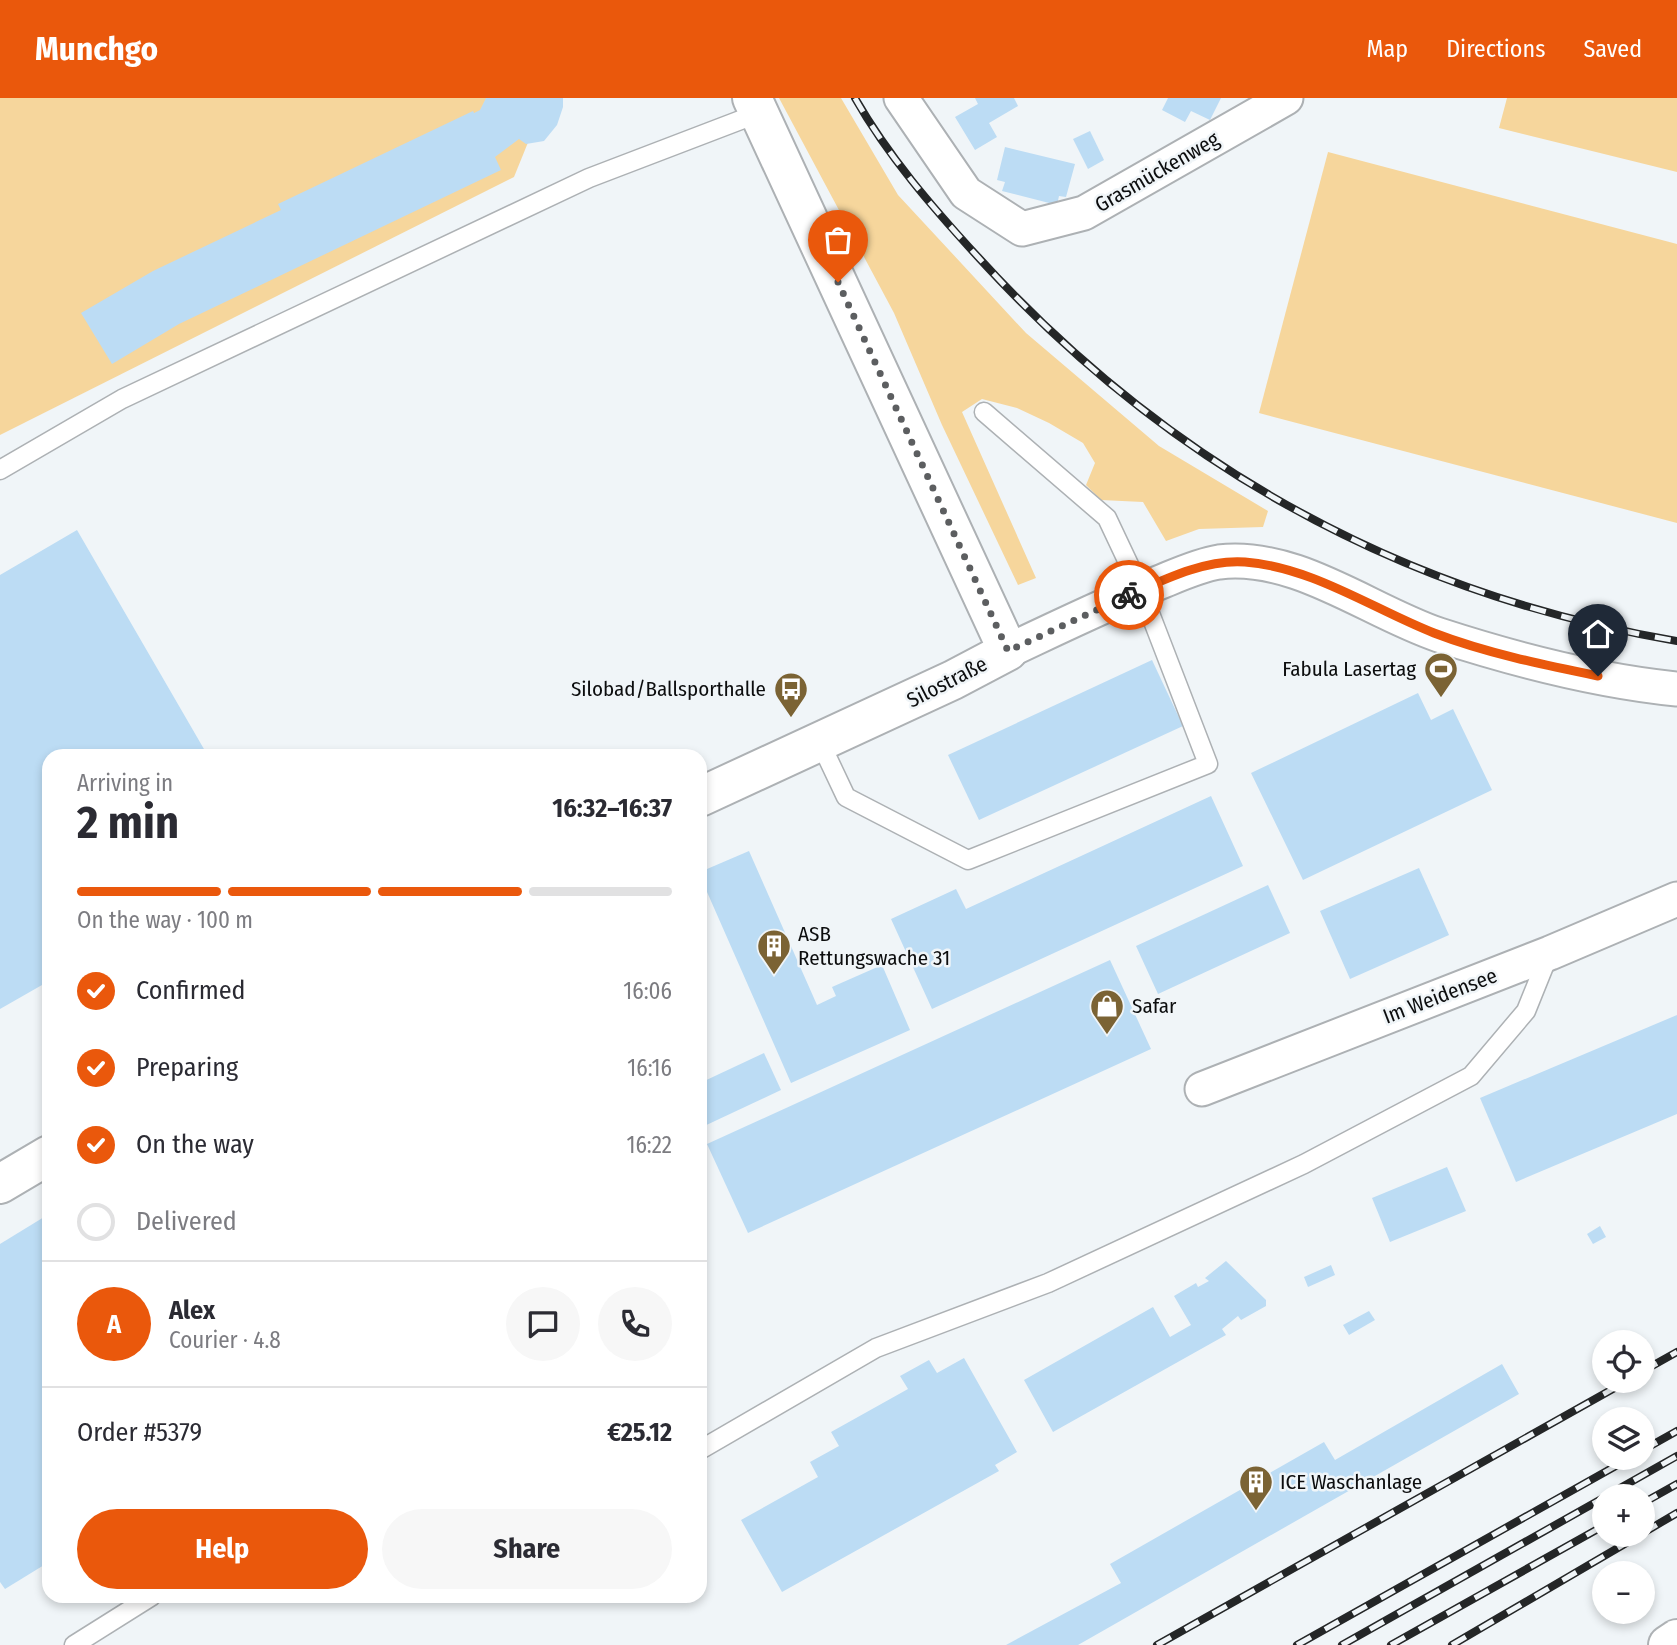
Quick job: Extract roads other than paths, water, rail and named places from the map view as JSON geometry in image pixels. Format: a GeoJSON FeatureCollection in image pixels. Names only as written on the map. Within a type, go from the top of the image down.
{"type":"FeatureCollection","features":[{"type":"Feature","properties":{"kind":"main road"},"geometry":{"type":"LineString","coordinates":[[755,105],[1008,651]]}},
{"type":"Feature","properties":{"kind":"main road","name":"Silostraße"},"geometry":{"type":"LineString","coordinates":[[707,794],[953,680],[1008,651]]}},
{"type":"Feature","properties":{"kind":"main road"},"geometry":{"type":"LineString","coordinates":[[0,1184],[42,1159]]}},
{"type":"Feature","properties":{"kind":"main road"},"geometry":{"type":"LineString","coordinates":[[1668,1645],[1677,1639]]}},
{"type":"Feature","properties":{"kind":"street","name":"Grasmückenweg"},"geometry":{"type":"LineString","coordinates":[[901,98],[966,193],[1022,229],[1084,214],[1269,102]]}},
{"type":"Feature","properties":{"kind":"street","name":"Silostraße"},"geometry":{"type":"LineString","coordinates":[[1008,651],[1142,590],[1217,562],[1245,562],[1276,567],[1436,634],[1545,665],[1677,689]]}},
{"type":"Feature","properties":{"kind":"street","name":"Im Weidensee"},"geometry":{"type":"LineString","coordinates":[[1202,1089],[1550,953],[1677,899]]}},
{"type":"Feature","properties":{"kind":"lane"},"geometry":{"type":"LineString","coordinates":[[0,470],[122,399],[589,178],[755,105]]}},
{"type":"Feature","properties":{"kind":"lane"},"geometry":{"type":"LineString","coordinates":[[820,742],[846,797],[968,860],[1208,764],[1142,590],[1107,518],[984,412]]}},
{"type":"Feature","properties":{"kind":"lane"},"geometry":{"type":"LineString","coordinates":[[707,1446],[876,1348],[1048,1283],[1304,1164],[1471,1076],[1525,1011],[1550,953]]}},
{"type":"Feature","properties":{"kind":"lane"},"geometry":{"type":"LineString","coordinates":[[74,1645],[141,1603]]}},
{"type":"Feature","properties":{"kind":"railway"},"geometry":{"type":"LineString","coordinates":[[855,98],[897,161],[978,257],[1051,331],[1128,398],[1209,457],[1294,509],[1383,553],[1477,590],[1575,619],[1677,641]]}},
{"type":"Feature","properties":{"kind":"railway"},"geometry":{"type":"LineString","coordinates":[[1655,1364],[1677,1352]]}},
{"type":"Feature","properties":{"kind":"railway"},"geometry":{"type":"LineString","coordinates":[[1157,1645],[1606,1393]]}},
{"type":"Feature","properties":{"kind":"railway"},"geometry":{"type":"LineString","coordinates":[[1655,1443],[1677,1431]]}},
{"type":"Feature","properties":{"kind":"railway"},"geometry":{"type":"LineString","coordinates":[[1627,1484],[1677,1456]]}},
{"type":"Feature","properties":{"kind":"railway"},"geometry":{"type":"LineString","coordinates":[[1297,1645],[1609,1470]]}},
{"type":"Feature","properties":{"kind":"railway"},"geometry":{"type":"LineString","coordinates":[[1655,1496],[1677,1484]]}},
{"type":"Feature","properties":{"kind":"railway"},"geometry":{"type":"LineString","coordinates":[[1342,1645],[1592,1504]]}},
{"type":"Feature","properties":{"kind":"railway"},"geometry":{"type":"LineString","coordinates":[[1655,1526],[1677,1513]]}},
{"type":"Feature","properties":{"kind":"railway"},"geometry":{"type":"LineString","coordinates":[[1391,1645],[1592,1532]]}},
{"type":"Feature","properties":{"kind":"railway"},"geometry":{"type":"LineString","coordinates":[[1452,1645],[1619,1547]]}},
{"type":"Feature","properties":{"kind":"place","name":"Fabula Lasertag"},"geometry":{"type":"Point","coordinates":[1441,699]}},
{"type":"Feature","properties":{"kind":"place","name":"Silobad/Ballsporthalle"},"geometry":{"type":"Point","coordinates":[791,719]}},
{"type":"Feature","properties":{"kind":"place","name":"ASB Rettungswache 31"},"geometry":{"type":"Point","coordinates":[774,976]}},
{"type":"Feature","properties":{"kind":"place","name":"Safar"},"geometry":{"type":"Point","coordinates":[1107,1036]}},
{"type":"Feature","properties":{"kind":"place","name":"ICE Waschanlage"},"geometry":{"type":"Point","coordinates":[1256,1512]}}]}
